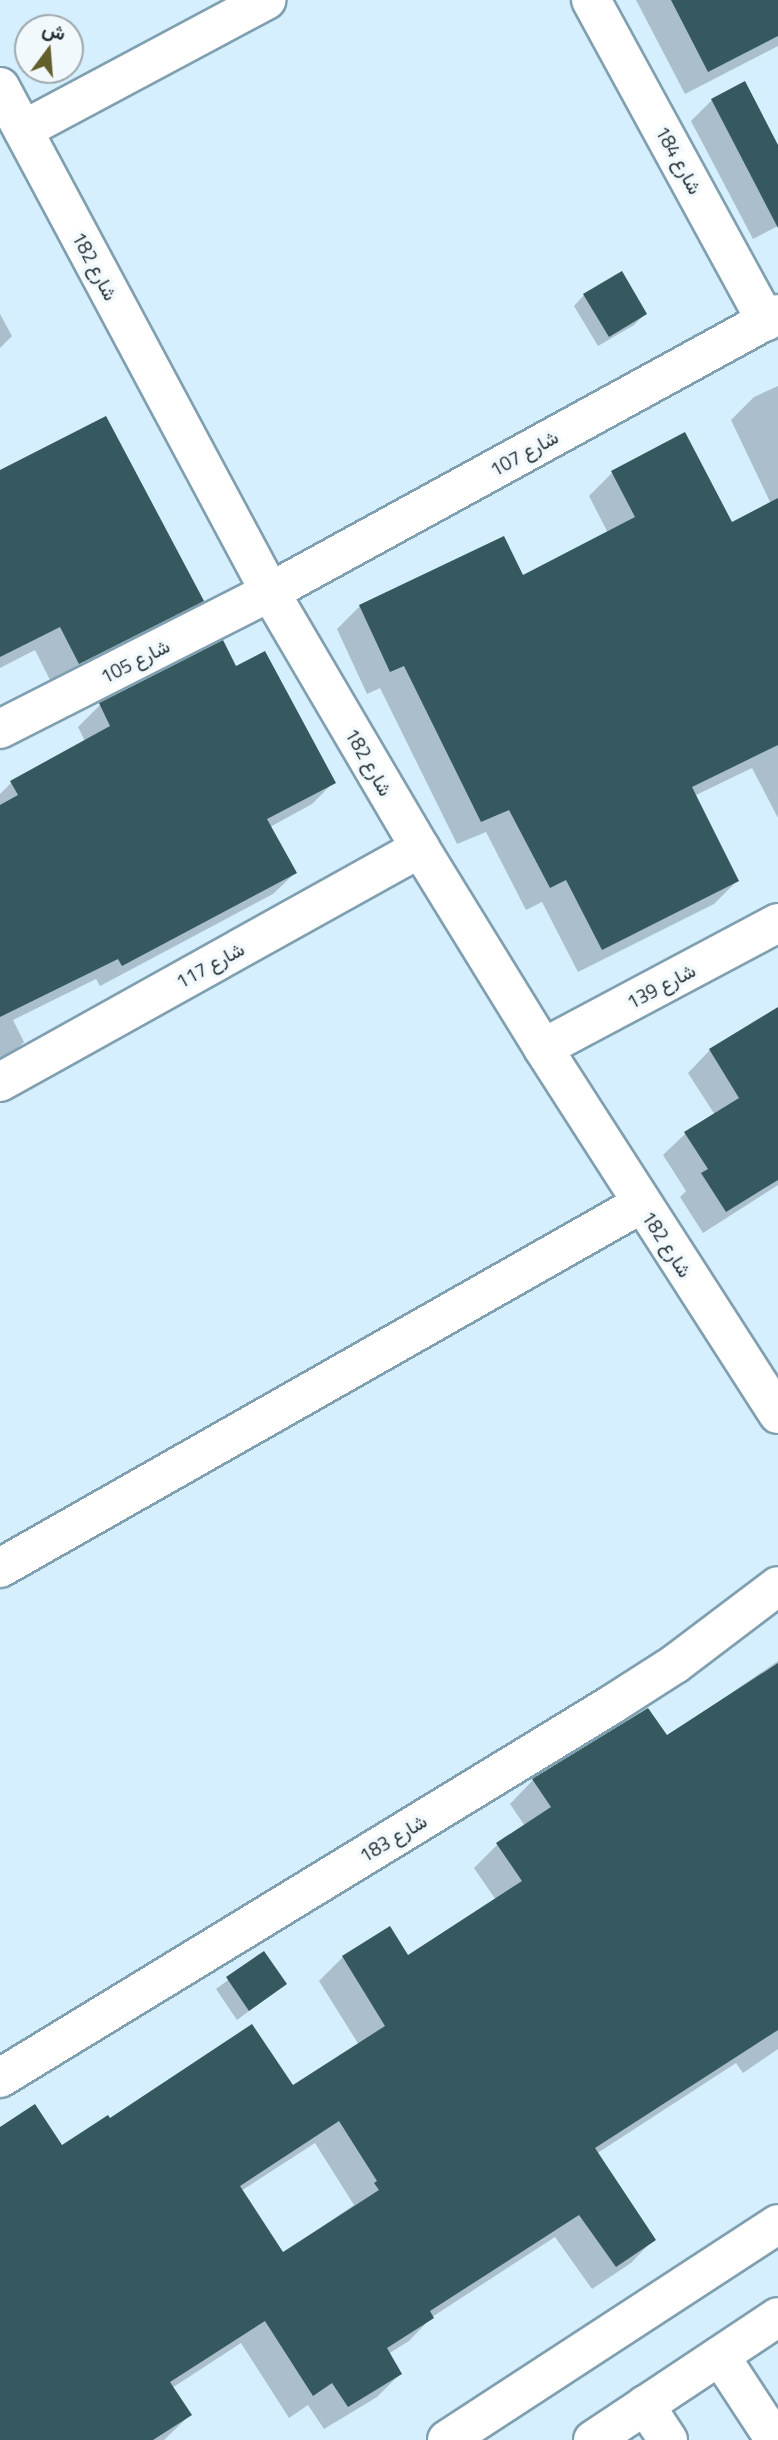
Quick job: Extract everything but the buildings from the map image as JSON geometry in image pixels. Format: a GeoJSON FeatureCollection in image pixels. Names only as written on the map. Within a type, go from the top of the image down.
{"type":"FeatureCollection","features":[{"type":"Feature","properties":{"kind":"street"},"geometry":{"type":"LineString","coordinates":[[23,130],[267,0]]}},
{"type":"Feature","properties":{"kind":"street","name":"شارع 184"},"geometry":{"type":"LineString","coordinates":[[591,0],[772,317]]}},
{"type":"Feature","properties":{"kind":"street","name":"شارع 182"},"geometry":{"type":"LineString","coordinates":[[0,87],[270,592],[420,848],[641,1204],[778,1414]]}},
{"type":"Feature","properties":{"kind":"street","name":"شارع 107"},"geometry":{"type":"LineString","coordinates":[[270,592],[772,317]]}},
{"type":"Feature","properties":{"kind":"street","name":"شارع 105"},"geometry":{"type":"LineString","coordinates":[[0,729],[270,592]]}},
{"type":"Feature","properties":{"kind":"street","name":"شارع 117"},"geometry":{"type":"LineString","coordinates":[[0,1082],[420,848]]}},
{"type":"Feature","properties":{"kind":"street","name":"شارع 139"},"geometry":{"type":"LineString","coordinates":[[543,1048],[778,923]]}},
{"type":"Feature","properties":{"kind":"street"},"geometry":{"type":"LineString","coordinates":[[0,1568],[641,1204]]}},
{"type":"Feature","properties":{"kind":"street","name":"شارع 183"},"geometry":{"type":"LineString","coordinates":[[4,2067],[632,1691],[675,1664],[778,1586]]}},
{"type":"Feature","properties":{"kind":"street"},"geometry":{"type":"LineString","coordinates":[[447,2440],[778,2224]]}},
{"type":"Feature","properties":{"kind":"street"},"geometry":{"type":"LineString","coordinates":[[593,2440],[778,2317]]}},
{"type":"Feature","properties":{"kind":"street"},"geometry":{"type":"LineString","coordinates":[[720,2356],[775,2440]]}},
{"type":"Feature","properties":{"kind":"street"},"geometry":{"type":"LineString","coordinates":[[645,2405],[668,2440]]}}]}
